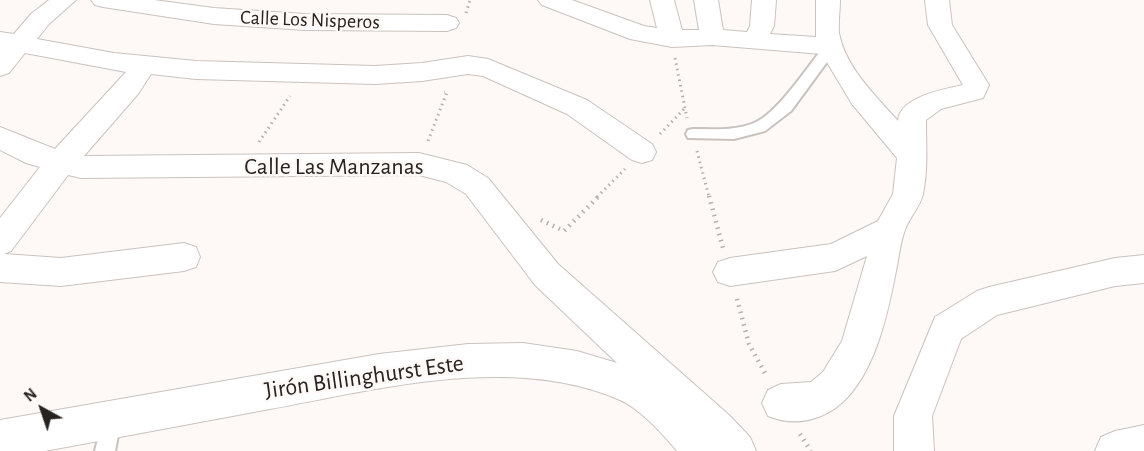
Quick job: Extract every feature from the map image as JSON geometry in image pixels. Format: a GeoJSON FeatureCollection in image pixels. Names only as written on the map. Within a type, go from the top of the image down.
{"type":"FeatureCollection","features":[{"type":"Feature","properties":{"kind":"street"},"geometry":{"type":"LineString","coordinates":[[0,67],[9,43],[64,0]]}},
{"type":"Feature","properties":{"kind":"street","name":"Calle Los Nisperos"},"geometry":{"type":"LineString","coordinates":[[103,0],[214,16],[305,22],[447,23]]}},
{"type":"Feature","properties":{"kind":"street"},"geometry":{"type":"LineString","coordinates":[[550,0],[639,33],[672,39],[712,37],[831,47]]}},
{"type":"Feature","properties":{"kind":"street"},"geometry":{"type":"LineString","coordinates":[[662,0],[672,39]]}},
{"type":"Feature","properties":{"kind":"street"},"geometry":{"type":"LineString","coordinates":[[706,0],[712,37]]}},
{"type":"Feature","properties":{"kind":"street"},"geometry":{"type":"LineString","coordinates":[[754,40],[762,26],[764,0]]}},
{"type":"Feature","properties":{"kind":"street"},"geometry":{"type":"LineString","coordinates":[[828,0],[827,32],[831,47],[859,95],[912,155]]}},
{"type":"Feature","properties":{"kind":"street"},"geometry":{"type":"LineString","coordinates":[[781,403],[821,398],[840,381],[863,335],[889,230],[908,195],[912,155],[912,116],[932,102],[968,94],[974,91],[976,86],[940,25],[937,0]]}},
{"type":"Feature","properties":{"kind":"street"},"geometry":{"type":"LineString","coordinates":[[9,43],[114,62],[196,70],[375,75],[422,72],[468,65],[488,68],[577,107],[642,152]]}},
{"type":"Feature","properties":{"kind":"street"},"geometry":{"type":"LineString","coordinates":[[0,242],[61,162],[129,87],[144,65]]}},
{"type":"Feature","properties":{"kind":"street","name":"Calle Las Manzanas"},"geometry":{"type":"LineString","coordinates":[[0,137],[36,155],[81,167],[419,164],[453,171],[467,178],[558,286],[671,388],[736,451]]}},
{"type":"Feature","properties":{"kind":"street"},"geometry":{"type":"LineString","coordinates":[[730,272],[836,257],[889,230]]}},
{"type":"Feature","properties":{"kind":"street"},"geometry":{"type":"LineString","coordinates":[[0,268],[61,272],[184,257]]}},
{"type":"Feature","properties":{"kind":"street"},"geometry":{"type":"LineString","coordinates":[[914,451],[913,416],[947,328],[989,302],[1115,272],[1144,269]]}},
{"type":"Feature","properties":{"kind":"street","name":"Jirón Billinghurst Este"},"geometry":{"type":"LineString","coordinates":[[0,440],[108,435],[379,371],[468,361],[523,360],[578,368],[633,386],[672,416],[703,451]]}},
{"type":"Feature","properties":{"kind":"street"},"geometry":{"type":"LineString","coordinates":[[1115,451],[1144,445]]}},
{"type":"Feature","properties":{"kind":"lane"},"geometry":{"type":"LineString","coordinates":[[693,134],[734,134],[760,127],[786,107],[801,84],[831,47]]}},
{"type":"Feature","properties":{"kind":"path"},"geometry":{"type":"LineString","coordinates":[[244,165],[305,72]]}}]}
